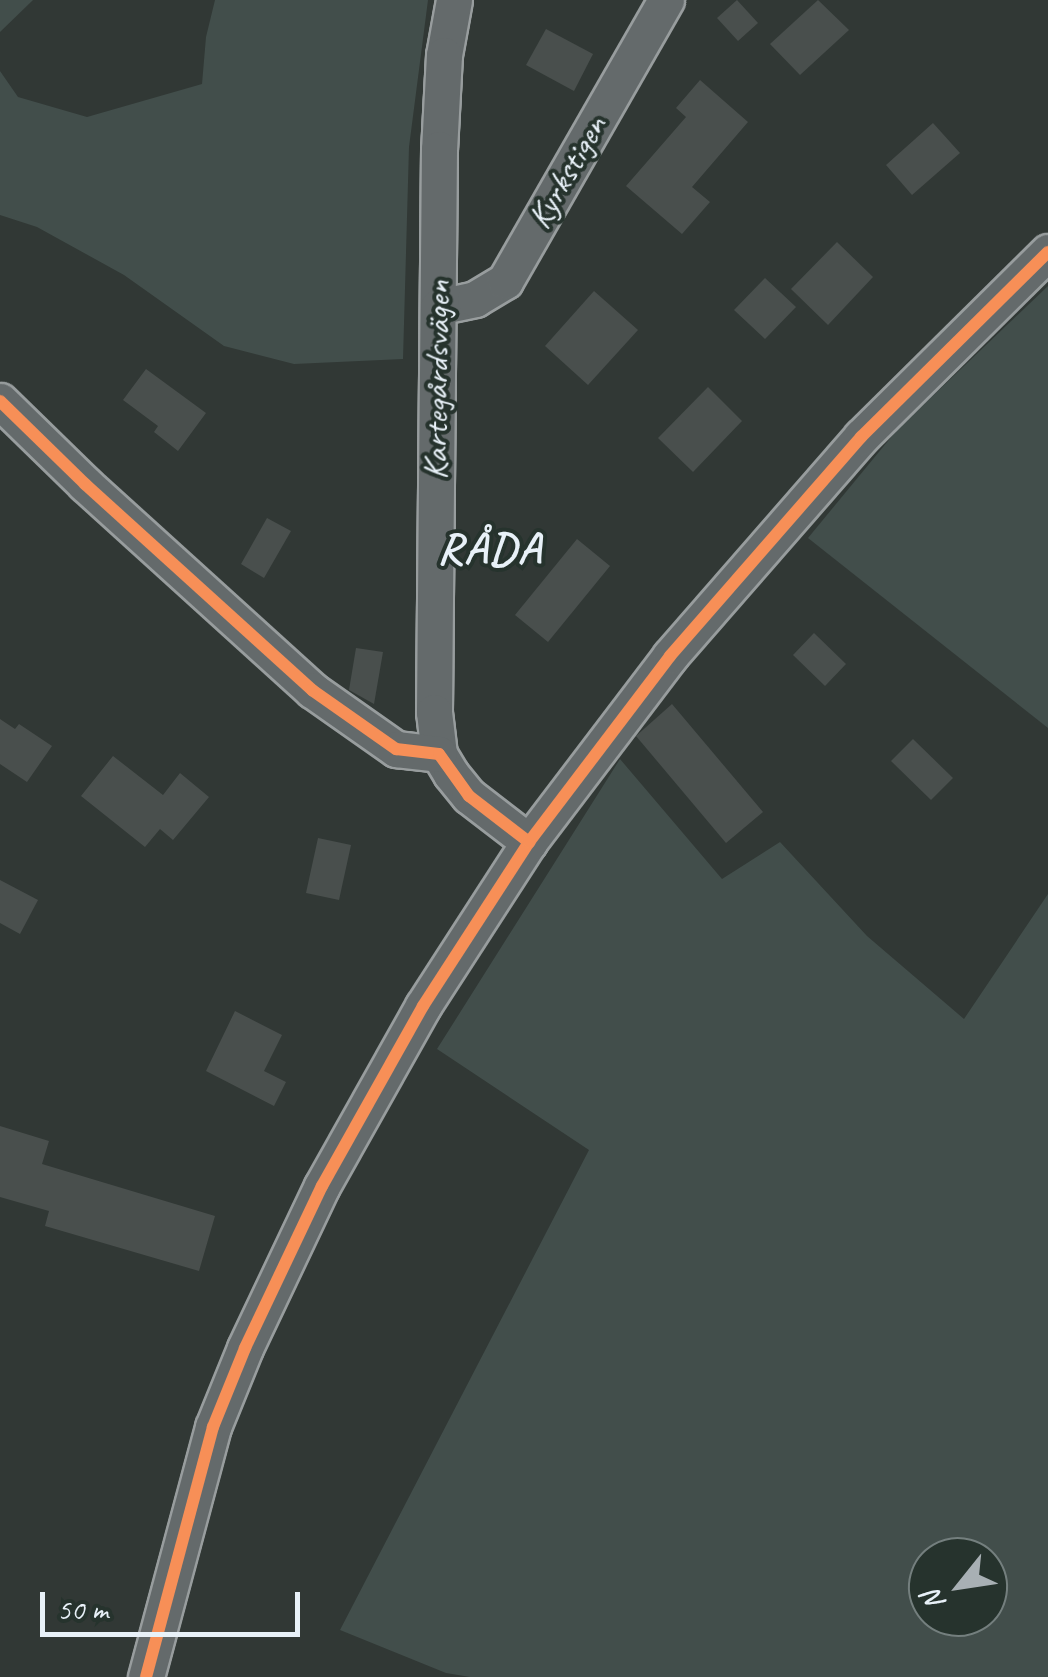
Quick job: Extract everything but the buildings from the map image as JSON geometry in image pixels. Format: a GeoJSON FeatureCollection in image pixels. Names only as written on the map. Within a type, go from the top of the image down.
{"type":"FeatureCollection","features":[{"type":"Feature","properties":{"kind":"street","name":"Kartegårdsvägen"},"geometry":{"type":"LineString","coordinates":[[439,754],[434,712],[439,150],[444,55],[454,0]]}},
{"type":"Feature","properties":{"kind":"street","name":"Kyrkstigen"},"geometry":{"type":"LineString","coordinates":[[438,307],[475,299],[505,280],[666,0]]}},
{"type":"Feature","properties":{"kind":"street"},"geometry":{"type":"LineString","coordinates":[[146,1677],[213,1427],[280,1269],[372,1092],[529,842],[670,656],[779,529],[951,344],[1048,252]]}},
{"type":"Feature","properties":{"kind":"street"},"geometry":{"type":"LineString","coordinates":[[0,400],[84,484],[312,690],[396,749],[439,754],[470,796],[529,842]]}},
{"type":"Feature","properties":{"kind":"shaded area"},"geometry":{"type":"Polygon","coordinates":[[[0,0],[33,0],[0,32],[0,0]]]}},
{"type":"Feature","properties":{"kind":"shaded area"},"geometry":{"type":"Polygon","coordinates":[[[215,0],[428,0],[409,147],[403,359],[294,364],[224,346],[124,275],[37,227],[0,215],[0,71],[18,97],[87,117],[202,84],[206,37],[215,0]]]}},
{"type":"Feature","properties":{"kind":"shaded area"},"geometry":{"type":"Polygon","coordinates":[[[1048,286],[1048,728],[808,538],[897,430],[1048,286]]]}},
{"type":"Feature","properties":{"kind":"shaded area"},"geometry":{"type":"Polygon","coordinates":[[[620,759],[722,879],[780,842],[867,936],[964,1019],[1048,894],[1048,1677],[470,1677],[446,1673],[340,1630],[589,1150],[437,1049],[620,759]]]}},
{"type":"Feature","properties":{"kind":"cycle path"},"geometry":{"type":"LineString","coordinates":[[146,1677],[213,1427],[245,1348],[322,1186],[423,1006],[529,842],[670,656],[861,437],[1048,252]]}},
{"type":"Feature","properties":{"kind":"cycle path"},"geometry":{"type":"LineString","coordinates":[[0,401],[85,484],[312,690],[396,749],[439,754],[469,796],[529,842]]}},
{"type":"Feature","properties":{"kind":"district","name":"RÅDA"},"geometry":{"type":"Point","coordinates":[490,549]}}]}
